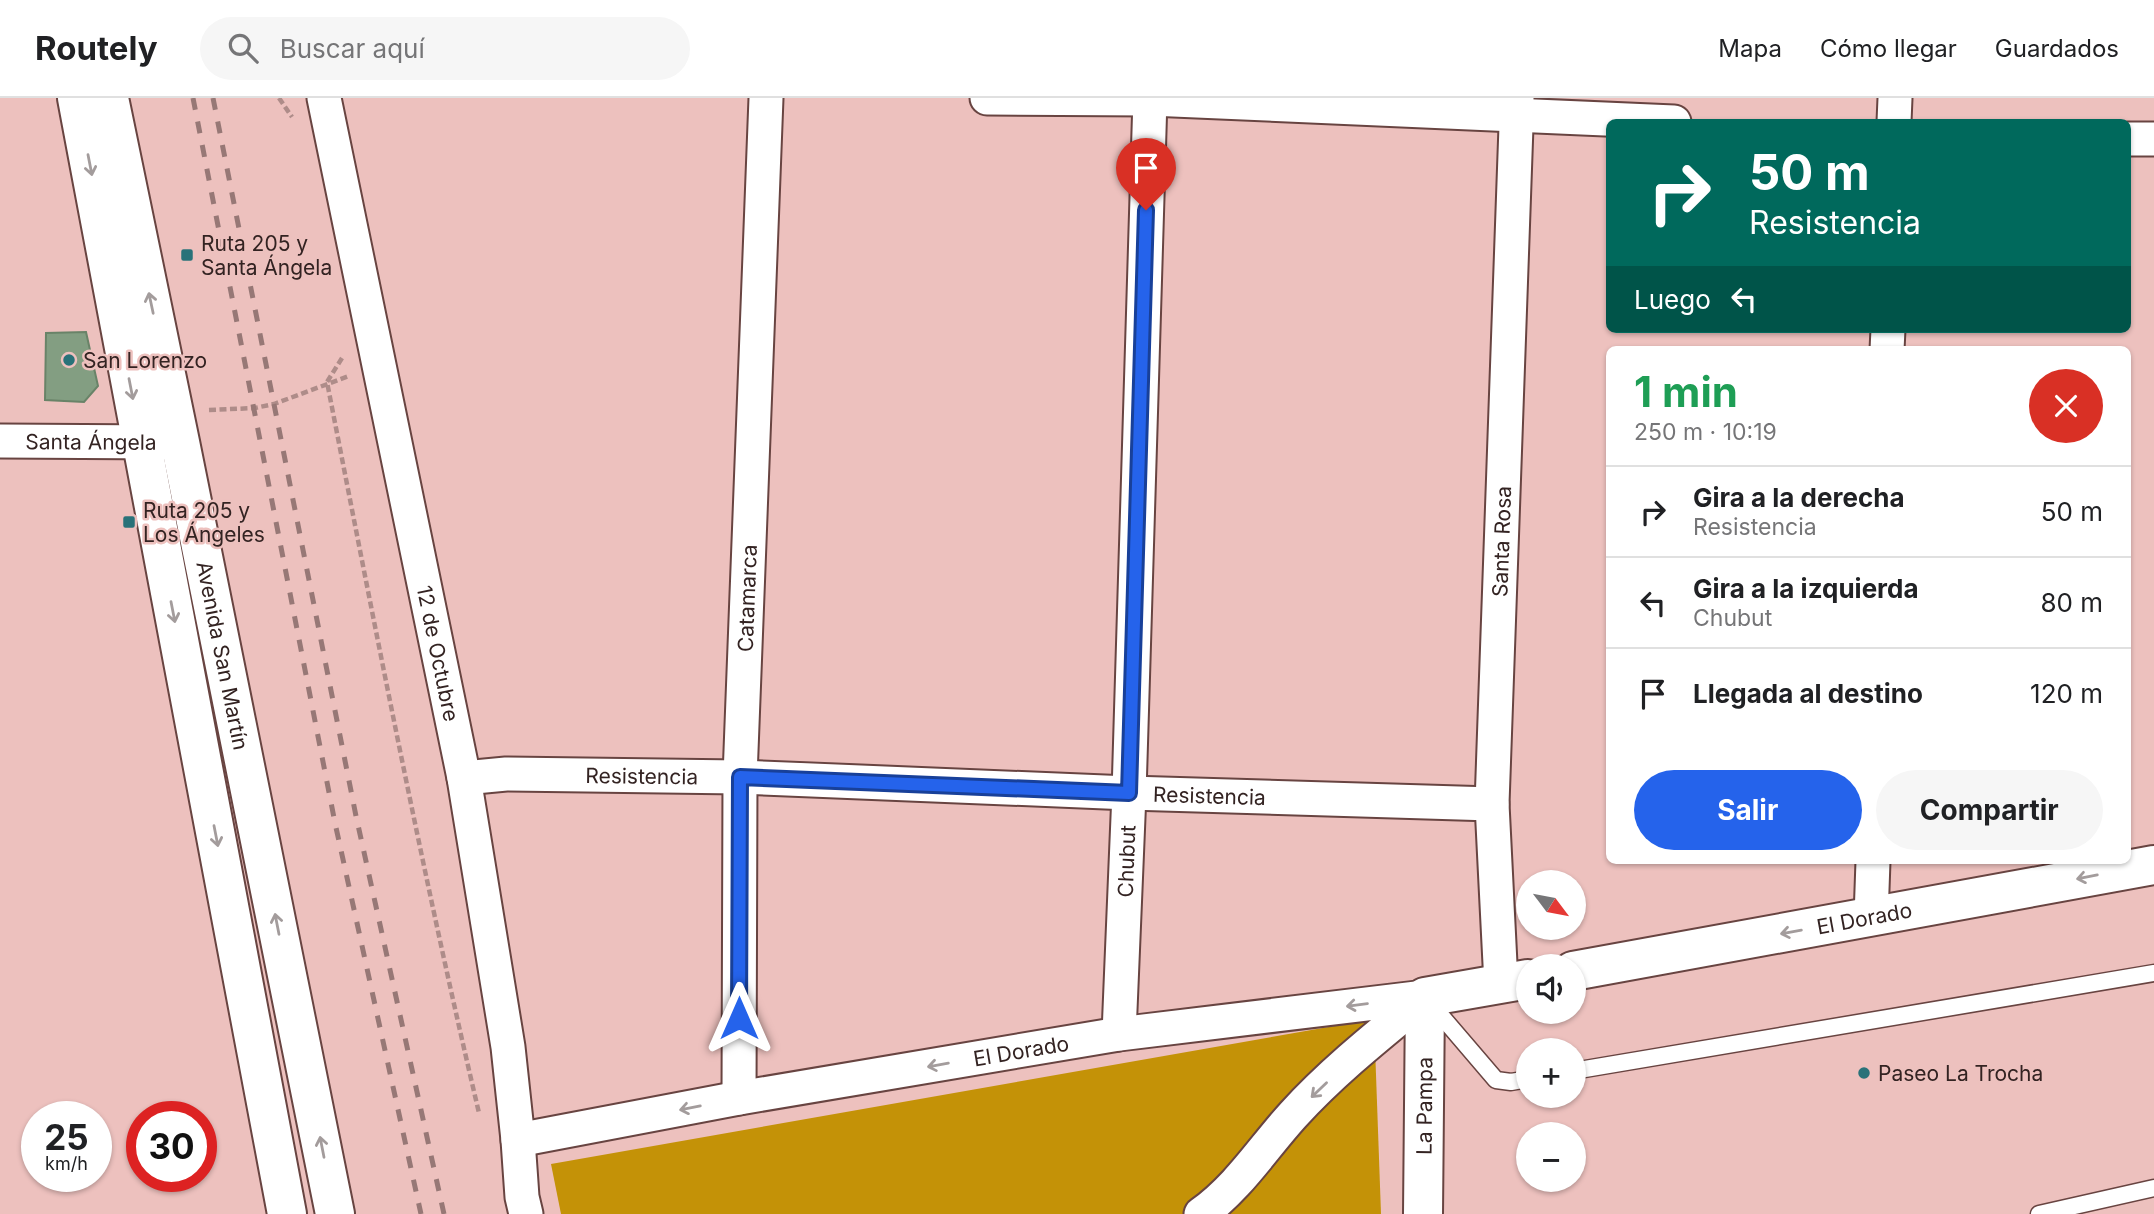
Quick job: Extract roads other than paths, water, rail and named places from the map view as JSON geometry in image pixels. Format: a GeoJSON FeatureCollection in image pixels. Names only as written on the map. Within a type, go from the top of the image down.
{"type":"FeatureCollection","features":[{"type":"Feature","properties":{"kind":"main road","name":"Avenida San Martín"},"geometry":{"type":"LineString","coordinates":[[77,98],[287,1214]]}},
{"type":"Feature","properties":{"kind":"main road","name":"Avenida San Martín"},"geometry":{"type":"LineString","coordinates":[[109,98],[335,1214]]}},
{"type":"Feature","properties":{"kind":"main road","name":"El Dorado"},"geometry":{"type":"LineString","coordinates":[[1586,969],[2154,865]]}},
{"type":"Feature","properties":{"kind":"main road","name":"El Dorado"},"geometry":{"type":"LineString","coordinates":[[1425,997],[1514,981]]}},
{"type":"Feature","properties":{"kind":"main road","name":"La Pampa"},"geometry":{"type":"LineString","coordinates":[[1423,1214],[1425,997]]}},
{"type":"Feature","properties":{"kind":"street","name":"12 de Octubre"},"geometry":{"type":"LineString","coordinates":[[324,98],[464,778],[508,1047],[519,1140],[522,1198],[526,1214]]}},
{"type":"Feature","properties":{"kind":"street","name":"Catamarca"},"geometry":{"type":"LineString","coordinates":[[739,1098],[740,777],[766,98]]}},
{"type":"Feature","properties":{"kind":"street"},"geometry":{"type":"LineString","coordinates":[[987,98],[1516,107],[1642,119]]}},
{"type":"Feature","properties":{"kind":"street"},"geometry":{"type":"LineString","coordinates":[[1894,119],[1895,98]]}},
{"type":"Feature","properties":{"kind":"street","name":"Chubut"},"geometry":{"type":"LineString","coordinates":[[1119,1034],[1150,99]]}},
{"type":"Feature","properties":{"kind":"street","name":"Santa Rosa"},"geometry":{"type":"LineString","coordinates":[[1514,981],[1492,803],[1516,107]]}},
{"type":"Feature","properties":{"kind":"street"},"geometry":{"type":"LineString","coordinates":[[2131,139],[2154,139]]}},
{"type":"Feature","properties":{"kind":"street","name":"Santa Ángela"},"geometry":{"type":"LineString","coordinates":[[0,441],[180,442]]}},
{"type":"Feature","properties":{"kind":"street","name":"Resistencia"},"geometry":{"type":"LineString","coordinates":[[464,778],[506,774],[740,777],[1129,793],[1492,803]]}},
{"type":"Feature","properties":{"kind":"street"},"geometry":{"type":"LineString","coordinates":[[1871,918],[1873,864]]}},
{"type":"Feature","properties":{"kind":"street"},"geometry":{"type":"LineString","coordinates":[[1201,1214],[1251,1166],[1294,1114],[1357,1054],[1425,997]]}},
{"type":"Feature","properties":{"kind":"street","name":"El Dorado"},"geometry":{"type":"LineString","coordinates":[[519,1140],[739,1098],[1119,1034],[1425,997]]}},
{"type":"Feature","properties":{"kind":"lane"},"geometry":{"type":"LineString","coordinates":[[1586,1070],[2154,973]]}},
{"type":"Feature","properties":{"kind":"lane"},"geometry":{"type":"LineString","coordinates":[[1425,997],[1496,1080],[1516,1081]]}},
{"type":"Feature","properties":{"kind":"lane"},"geometry":{"type":"LineString","coordinates":[[2039,1214],[2154,1188]]}},
{"type":"Feature","properties":{"kind":"railway"},"geometry":{"type":"LineString","coordinates":[[193,98],[335,823],[421,1214]]}},
{"type":"Feature","properties":{"kind":"railway"},"geometry":{"type":"LineString","coordinates":[[213,98],[356,816],[444,1214]]}},
{"type":"Feature","properties":{"kind":"place","name":"Ruta 205 y Santa Ángela"},"geometry":{"type":"Point","coordinates":[187,255]}},
{"type":"Feature","properties":{"kind":"place","name":"San Lorenzo"},"geometry":{"type":"Point","coordinates":[69,360]}},
{"type":"Feature","properties":{"kind":"place","name":"Ruta 205 y Los Ángeles"},"geometry":{"type":"Point","coordinates":[129,522]}},
{"type":"Feature","properties":{"kind":"place","name":"Paseo La Trocha"},"geometry":{"type":"Point","coordinates":[1864,1073]}}]}
